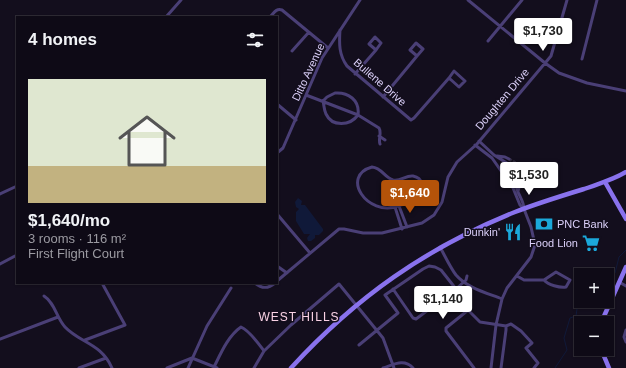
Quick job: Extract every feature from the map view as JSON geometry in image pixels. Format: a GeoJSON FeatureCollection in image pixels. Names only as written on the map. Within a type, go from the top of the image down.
{"type":"FeatureCollection","features":[{"type":"Feature","properties":{"kind":"main road"},"geometry":{"type":"LineString","coordinates":[[291,368],[317,341],[356,305],[397,274],[440,247],[490,222],[524,209],[606,182],[626,172]]}},
{"type":"Feature","properties":{"kind":"main road"},"geometry":{"type":"LineString","coordinates":[[606,182],[626,219]]}},
{"type":"Feature","properties":{"kind":"main road"},"geometry":{"type":"LineString","coordinates":[[604,316],[626,267]]}},
{"type":"Feature","properties":{"kind":"main road"},"geometry":{"type":"LineString","coordinates":[[604,356],[609,368]]}},
{"type":"Feature","properties":{"kind":"street"},"geometry":{"type":"LineString","coordinates":[[167,16],[181,0]]}},
{"type":"Feature","properties":{"kind":"street","name":"Ditto Avenue"},"geometry":{"type":"LineString","coordinates":[[278,152],[283,148],[322,58],[360,0]]}},
{"type":"Feature","properties":{"kind":"street"},"geometry":{"type":"LineString","coordinates":[[468,0],[544,63],[564,76],[626,91]]}},
{"type":"Feature","properties":{"kind":"street"},"geometry":{"type":"LineString","coordinates":[[488,41],[522,0]]}},
{"type":"Feature","properties":{"kind":"street","name":"Doughten Drive"},"geometry":{"type":"LineString","coordinates":[[278,280],[334,233],[341,229],[370,234],[382,233],[426,221],[437,211],[442,202],[446,182],[457,162],[477,143],[551,56],[567,0]]}},
{"type":"Feature","properties":{"kind":"street"},"geometry":{"type":"LineString","coordinates":[[582,59],[597,0]]}},
{"type":"Feature","properties":{"kind":"street"},"geometry":{"type":"LineString","coordinates":[[271,16],[276,10],[282,10],[328,48]]}},
{"type":"Feature","properties":{"kind":"street","name":"Bullene Drive"},"geometry":{"type":"LineString","coordinates":[[340,30],[339,42],[342,58],[347,66],[412,120],[448,78]]}},
{"type":"Feature","properties":{"kind":"street"},"geometry":{"type":"LineString","coordinates":[[292,51],[308,32]]}},
{"type":"Feature","properties":{"kind":"street"},"geometry":{"type":"LineString","coordinates":[[333,40],[339,42]]}},
{"type":"Feature","properties":{"kind":"street"},"geometry":{"type":"LineString","coordinates":[[355,74],[376,50]]}},
{"type":"Feature","properties":{"kind":"street"},"geometry":{"type":"LineString","coordinates":[[383,97],[417,56]]}},
{"type":"Feature","properties":{"kind":"street"},"geometry":{"type":"LineString","coordinates":[[454,71],[465,81],[457,87],[448,78],[454,71]]}},
{"type":"Feature","properties":{"kind":"street"},"geometry":{"type":"LineString","coordinates":[[323,101],[335,93],[349,95],[356,102],[358,115]]}},
{"type":"Feature","properties":{"kind":"street"},"geometry":{"type":"LineString","coordinates":[[306,95],[358,115],[379,128],[380,144]]}},
{"type":"Feature","properties":{"kind":"street"},"geometry":{"type":"LineString","coordinates":[[323,101],[326,113],[334,122],[350,122],[358,115]]}},
{"type":"Feature","properties":{"kind":"street"},"geometry":{"type":"LineString","coordinates":[[278,105],[296,120]]}},
{"type":"Feature","properties":{"kind":"street"},"geometry":{"type":"LineString","coordinates":[[379,136],[385,140]]}},
{"type":"Feature","properties":{"kind":"street"},"geometry":{"type":"LineString","coordinates":[[477,143],[515,168],[518,171],[518,175]]}},
{"type":"Feature","properties":{"kind":"street"},"geometry":{"type":"LineString","coordinates":[[477,143],[499,167],[512,188],[520,205],[524,209]]}},
{"type":"Feature","properties":{"kind":"street"},"geometry":{"type":"LineString","coordinates":[[496,156],[505,156],[509,159]]}},
{"type":"Feature","properties":{"kind":"street"},"geometry":{"type":"LineString","coordinates":[[518,191],[524,171],[519,165]]}},
{"type":"Feature","properties":{"kind":"street"},"geometry":{"type":"LineString","coordinates":[[372,167],[376,168],[390,179],[399,180],[410,176],[419,179],[423,188],[421,195],[413,201],[395,207],[388,208],[374,206],[363,198],[359,191],[358,185],[363,171],[372,167]]}},
{"type":"Feature","properties":{"kind":"street"},"geometry":{"type":"LineString","coordinates":[[491,368],[496,325],[502,299],[507,288],[532,257],[534,245],[531,227],[516,182]]}},
{"type":"Feature","properties":{"kind":"street"},"geometry":{"type":"LineString","coordinates":[[0,194],[16,186]]}},
{"type":"Feature","properties":{"kind":"street"},"geometry":{"type":"LineString","coordinates":[[399,206],[407,227]]}},
{"type":"Feature","properties":{"kind":"street"},"geometry":{"type":"LineString","coordinates":[[395,207],[402,228]]}},
{"type":"Feature","properties":{"kind":"street"},"geometry":{"type":"LineString","coordinates":[[278,215],[310,253]]}},
{"type":"Feature","properties":{"kind":"street"},"geometry":{"type":"LineString","coordinates":[[440,247],[454,272],[464,282],[502,299]]}},
{"type":"Feature","properties":{"kind":"street"},"geometry":{"type":"LineString","coordinates":[[0,264],[16,255]]}},
{"type":"Feature","properties":{"kind":"street"},"geometry":{"type":"LineString","coordinates":[[278,267],[287,273]]}},
{"type":"Feature","properties":{"kind":"street"},"geometry":{"type":"LineString","coordinates":[[359,345],[398,313],[385,295],[425,267],[435,267],[441,270],[456,289]]}},
{"type":"Feature","properties":{"kind":"street"},"geometry":{"type":"LineString","coordinates":[[517,276],[524,280],[544,280],[556,272],[570,280],[564,288],[549,284],[544,280]]}},
{"type":"Feature","properties":{"kind":"street"},"geometry":{"type":"LineString","coordinates":[[393,289],[413,318],[416,319],[456,289],[468,278],[468,275]]}},
{"type":"Feature","properties":{"kind":"street"},"geometry":{"type":"LineString","coordinates":[[619,282],[626,286]]}},
{"type":"Feature","properties":{"kind":"street"},"geometry":{"type":"LineString","coordinates":[[85,340],[125,325],[103,284]]}},
{"type":"Feature","properties":{"kind":"street","name":"Doughten Drive"},"geometry":{"type":"LineString","coordinates":[[256,284],[265,288],[274,284]]}},
{"type":"Feature","properties":{"kind":"street"},"geometry":{"type":"LineString","coordinates":[[254,368],[264,351],[291,325],[339,284],[377,330],[385,343],[393,366]]}},
{"type":"Feature","properties":{"kind":"street"},"geometry":{"type":"LineString","coordinates":[[188,368],[207,326],[231,288]]}},
{"type":"Feature","properties":{"kind":"street"},"geometry":{"type":"LineString","coordinates":[[44,296],[50,300],[58,317],[70,332],[85,340],[101,352],[112,368]]}},
{"type":"Feature","properties":{"kind":"street"},"geometry":{"type":"LineString","coordinates":[[474,368],[446,331],[446,328],[467,311],[480,322],[506,326],[511,324],[517,327],[532,343],[526,348],[538,363],[534,368]]}},
{"type":"Feature","properties":{"kind":"street"},"geometry":{"type":"LineString","coordinates":[[0,338],[58,317]]}},
{"type":"Feature","properties":{"kind":"street"},"geometry":{"type":"LineString","coordinates":[[501,368],[506,326]]}},
{"type":"Feature","properties":{"kind":"street"},"geometry":{"type":"LineString","coordinates":[[166,368],[192,358],[216,367],[225,345],[241,327],[250,334],[264,351]]}},
{"type":"Feature","properties":{"kind":"street"},"geometry":{"type":"LineString","coordinates":[[626,330],[624,337],[626,342]]}},
{"type":"Feature","properties":{"kind":"street"},"geometry":{"type":"LineString","coordinates":[[79,368],[106,358]]}},
{"type":"Feature","properties":{"kind":"street"},"geometry":{"type":"LineString","coordinates":[[383,368],[393,366],[400,362],[407,363],[413,368]]}},
{"type":"Feature","properties":{"kind":"water"},"geometry":{"type":"Polygon","coordinates":[[[298,198],[302,201],[301,205],[305,205],[323,229],[319,235],[315,235],[315,238],[311,241],[308,241],[307,238],[310,234],[304,234],[296,221],[296,212],[299,209],[296,207],[295,202],[298,198]]]}},
{"type":"Feature","properties":{"kind":"waterway"},"geometry":{"type":"LineString","coordinates":[[614,274],[619,257],[626,250]]}},
{"type":"Feature","properties":{"kind":"waterway"},"geometry":{"type":"LineString","coordinates":[[555,368],[567,350],[564,338],[570,318],[576,316],[578,308]]}},
{"type":"Feature","properties":{"kind":"tunnel"},"geometry":{"type":"LineString","coordinates":[[509,159],[519,165]]}},
{"type":"Feature","properties":{"kind":"place","name":"PNC Bank"},"geometry":{"type":"Point","coordinates":[544,224]}},
{"type":"Feature","properties":{"kind":"place","name":"Dunkin'"},"geometry":{"type":"Point","coordinates":[513,232]}},
{"type":"Feature","properties":{"kind":"place","name":"Food Lion"},"geometry":{"type":"Point","coordinates":[591,243]}},
{"type":"Feature","properties":{"kind":"district","name":"WEST HILLS"},"geometry":{"type":"Point","coordinates":[299,317]}}]}
